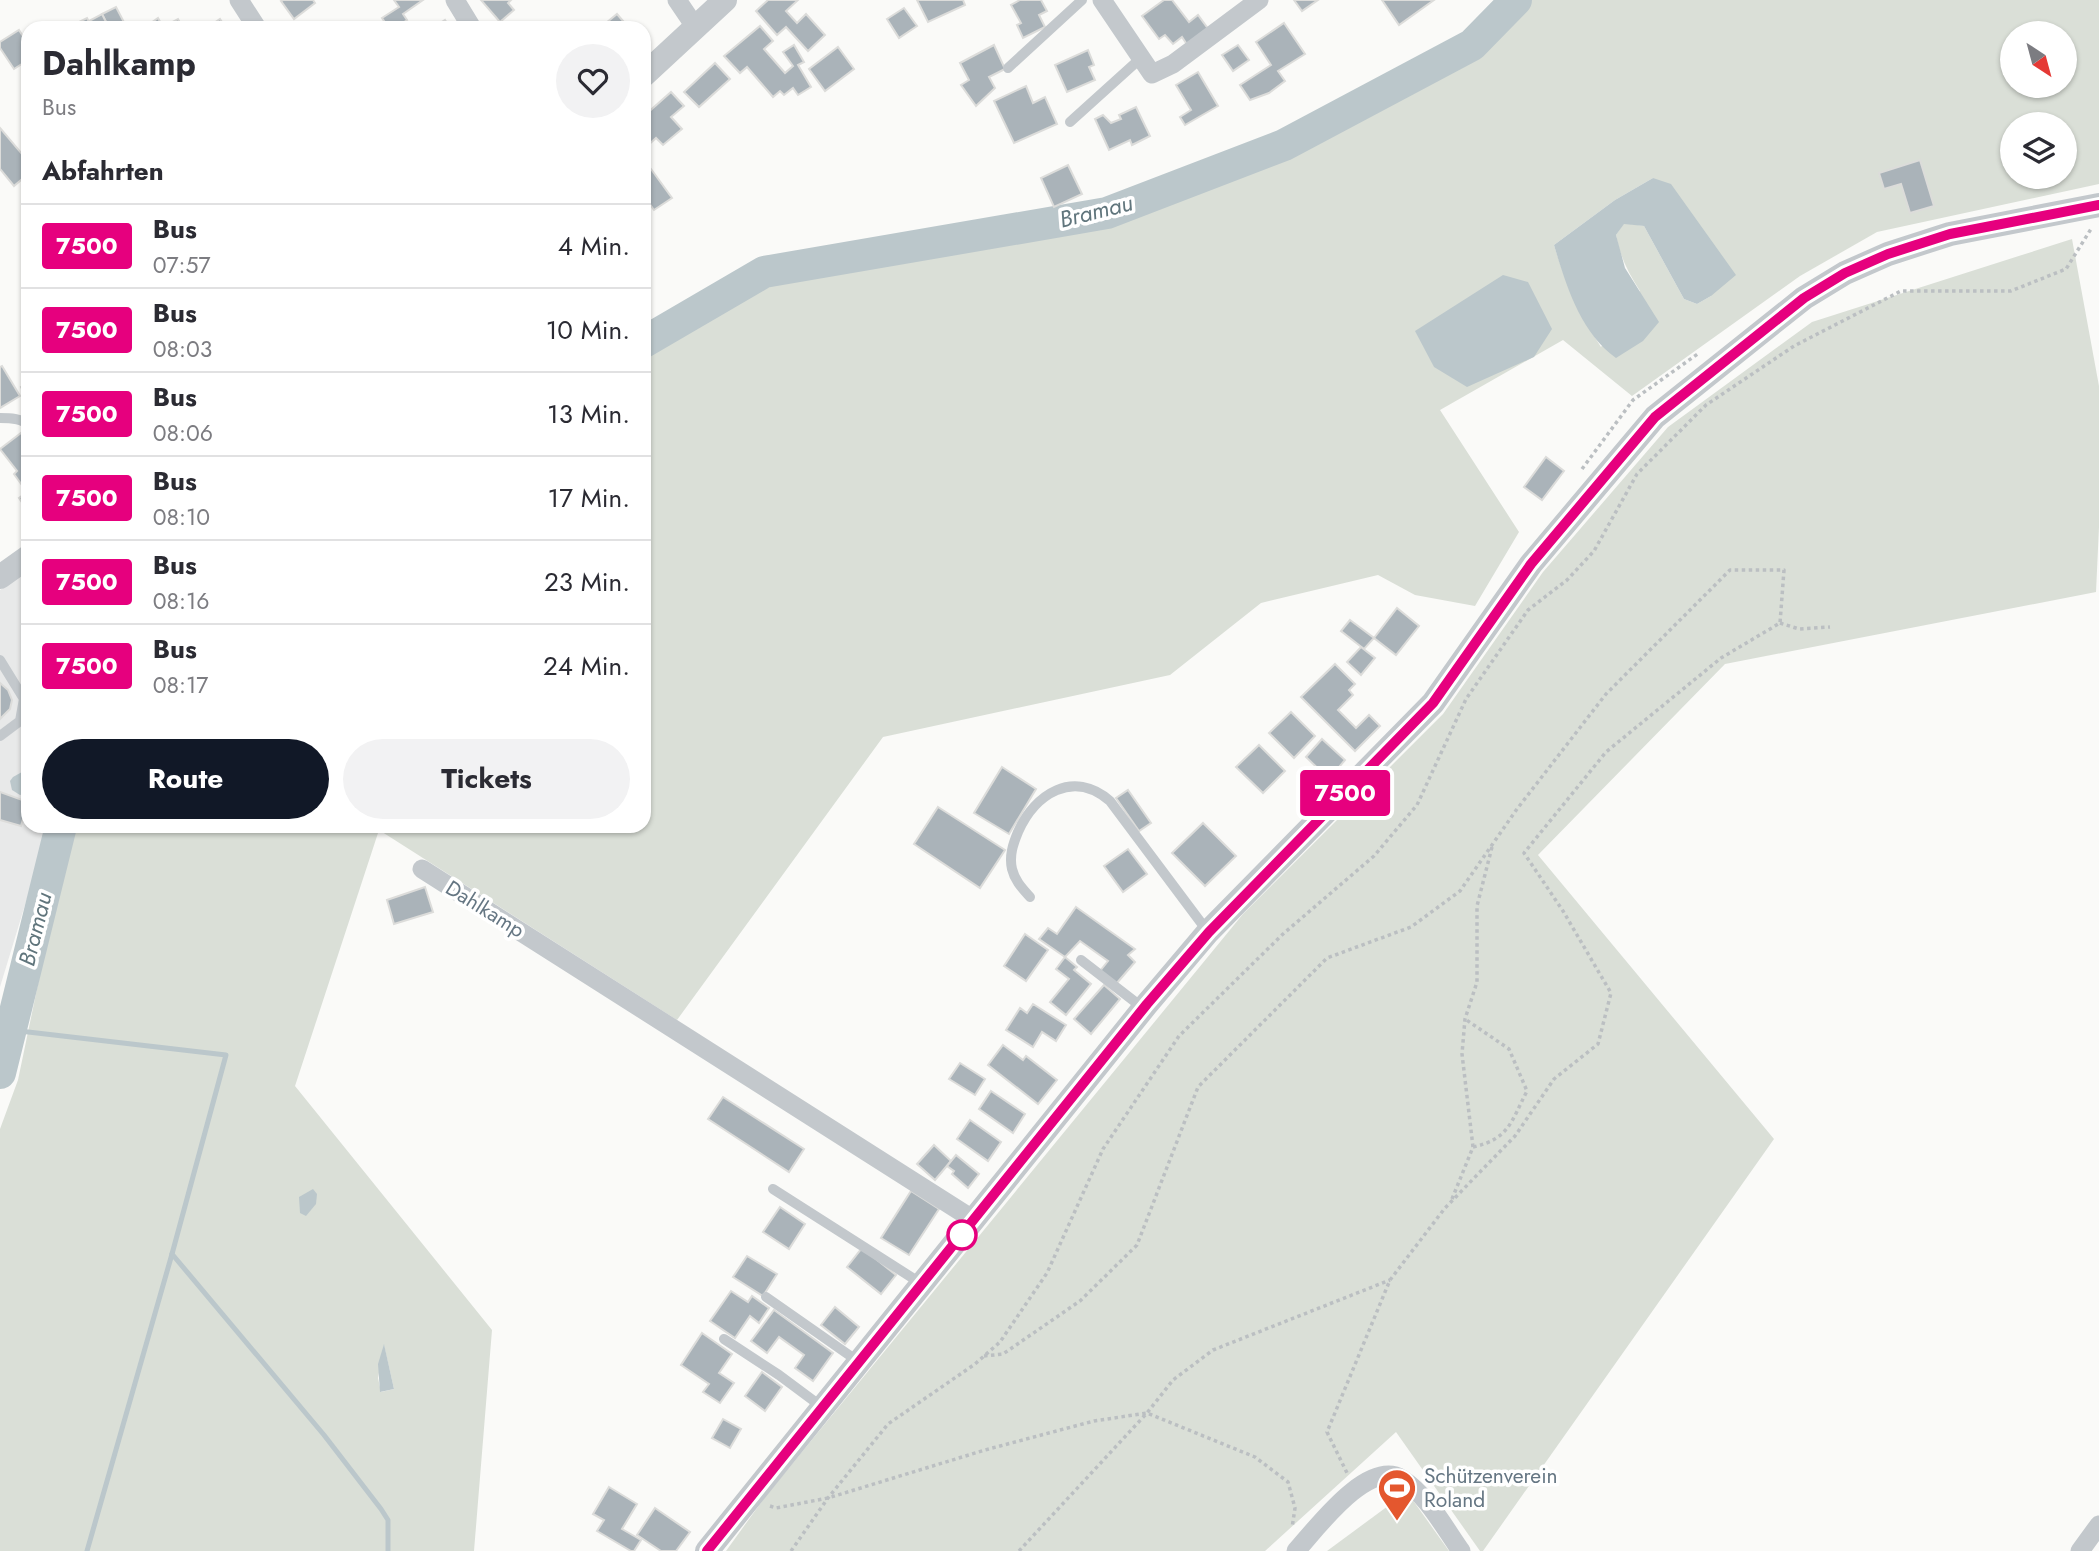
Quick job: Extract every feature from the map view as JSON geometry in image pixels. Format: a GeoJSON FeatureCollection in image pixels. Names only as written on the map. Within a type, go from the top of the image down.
{"type":"FeatureCollection","features":[{"type":"Feature","properties":{"kind":"street"},"geometry":{"type":"LineString","coordinates":[[239,0],[252,21]]}},
{"type":"Feature","properties":{"kind":"street"},"geometry":{"type":"LineString","coordinates":[[455,0],[468,21]]}},
{"type":"Feature","properties":{"kind":"street"},"geometry":{"type":"LineString","coordinates":[[677,0],[695,28]]}},
{"type":"Feature","properties":{"kind":"street"},"geometry":{"type":"LineString","coordinates":[[651,69],[725,0]]}},
{"type":"Feature","properties":{"kind":"street"},"geometry":{"type":"LineString","coordinates":[[1102,0],[1152,74],[1173,64],[1259,0]]}},
{"type":"Feature","properties":{"kind":"street"},"geometry":{"type":"LineString","coordinates":[[707,1551],[1143,1009],[1209,932],[1433,703],[1531,564],[1655,417],[1804,298],[1845,273],[1888,254],[1950,234],[2096,216]]}},
{"type":"Feature","properties":{"kind":"street"},"geometry":{"type":"LineString","coordinates":[[0,577],[21,561]]}},
{"type":"Feature","properties":{"kind":"street","name":"Dahlkamp"},"geometry":{"type":"LineString","coordinates":[[422,869],[974,1220]]}},
{"type":"Feature","properties":{"kind":"street"},"geometry":{"type":"LineString","coordinates":[[1296,1551],[1354,1489],[1376,1476],[1400,1477],[1422,1497],[1461,1551]]}},
{"type":"Feature","properties":{"kind":"street"},"geometry":{"type":"LineString","coordinates":[[2080,1551],[2099,1525]]}},
{"type":"Feature","properties":{"kind":"lane"},"geometry":{"type":"LineString","coordinates":[[1009,68],[1082,0]]}},
{"type":"Feature","properties":{"kind":"lane"},"geometry":{"type":"LineString","coordinates":[[1070,121],[1142,57]]}},
{"type":"Feature","properties":{"kind":"lane"},"geometry":{"type":"LineString","coordinates":[[0,418],[21,421]]}},
{"type":"Feature","properties":{"kind":"lane"},"geometry":{"type":"LineString","coordinates":[[0,660],[21,694]]}},
{"type":"Feature","properties":{"kind":"lane"},"geometry":{"type":"LineString","coordinates":[[0,736],[20,721],[21,716]]}},
{"type":"Feature","properties":{"kind":"lane"},"geometry":{"type":"LineString","coordinates":[[1030,897],[1018,883],[1012,870],[1014,840],[1021,825],[1029,810],[1042,797],[1060,789],[1086,787],[1099,791],[1110,801],[1209,932]]}},
{"type":"Feature","properties":{"kind":"lane"},"geometry":{"type":"LineString","coordinates":[[1081,960],[1143,1009]]}},
{"type":"Feature","properties":{"kind":"lane"},"geometry":{"type":"LineString","coordinates":[[773,1189],[922,1284]]}},
{"type":"Feature","properties":{"kind":"lane"},"geometry":{"type":"LineString","coordinates":[[766,1297],[859,1362]]}},
{"type":"Feature","properties":{"kind":"lane"},"geometry":{"type":"LineString","coordinates":[[724,1339],[779,1375],[822,1408]]}},
{"type":"Feature","properties":{"kind":"path"},"geometry":{"type":"LineString","coordinates":[[791,1551],[828,1498],[888,1424],[1000,1342],[1047,1273],[1103,1149],[1180,1036],[1283,934],[1374,856],[1417,805],[1466,699],[1528,610],[1567,580],[1594,551],[1637,474],[1706,405],[1794,346],[1901,290],[2011,290],[2066,269],[2096,216]]}},
{"type":"Feature","properties":{"kind":"path"},"geometry":{"type":"LineString","coordinates":[[984,1356],[1003,1354],[1080,1301],[1137,1245],[1198,1087],[1327,958],[1410,927],[1460,891],[1606,694],[1730,570],[1784,570],[1780,623]]}},
{"type":"Feature","properties":{"kind":"path"},"geometry":{"type":"LineString","coordinates":[[1354,1489],[1327,1432],[1390,1280],[1451,1201],[1516,1136],[1554,1079],[1598,1044],[1611,993],[1563,911],[1524,853],[1606,752],[1721,658],[1780,623],[1799,629],[1830,627]]}},
{"type":"Feature","properties":{"kind":"path"},"geometry":{"type":"LineString","coordinates":[[1451,1201],[1473,1147],[1462,1054],[1465,1019],[1477,982],[1477,906],[1494,842]]}},
{"type":"Feature","properties":{"kind":"path"},"geometry":{"type":"LineString","coordinates":[[1465,1019],[1509,1049],[1527,1091],[1506,1132],[1488,1143],[1473,1147]]}},
{"type":"Feature","properties":{"kind":"path"},"geometry":{"type":"LineString","coordinates":[[1019,1551],[1147,1413],[1173,1380],[1213,1350],[1390,1280]]}},
{"type":"Feature","properties":{"kind":"path"},"geometry":{"type":"LineString","coordinates":[[749,1499],[776,1508],[828,1498],[985,1450],[1094,1421],[1147,1413],[1255,1457],[1288,1482],[1295,1508],[1292,1530]]}},
{"type":"Feature","properties":{"kind":"shaded area"},"geometry":{"type":"Polygon","coordinates":[[[1522,0],[2099,0],[2099,184],[2077,189],[2077,112],[2000,112],[2000,189],[2076,189],[1877,232],[1800,276],[1632,396],[1563,340],[1440,410],[1519,532],[1475,606],[1415,595],[1378,575],[1261,603],[1170,675],[883,737],[677,1020],[384,833],[651,833],[651,342],[766,275],[1107,220],[1285,152],[1474,48],[1522,0]],[[1653,178],[1615,200],[1554,245],[1574,298],[1601,347],[1640,291],[1625,264],[1616,235],[1624,223],[1644,226],[1684,299],[1697,304],[1711,296],[1653,178]]]}},
{"type":"Feature","properties":{"kind":"shaded area"},"geometry":{"type":"Polygon","coordinates":[[[1653,178],[1671,184],[1736,275],[1697,304],[1684,299],[1644,226],[1624,224],[1616,235],[1625,268],[1659,322],[1643,341],[1616,358],[1593,335],[1576,307],[1554,245],[1615,200],[1653,178]]]}},
{"type":"Feature","properties":{"kind":"shaded area"},"geometry":{"type":"Polygon","coordinates":[[[2072,239],[2099,386],[2096,592],[1725,664],[1538,855],[1774,1139],[1483,1551],[1480,1551],[1396,1432],[1265,1551],[726,1551],[765,1497],[1243,914],[1443,714],[1543,572],[1668,427],[1812,322],[2072,239]]]}},
{"type":"Feature","properties":{"kind":"shaded area"},"geometry":{"type":"Polygon","coordinates":[[[1503,275],[1528,282],[1552,329],[1534,357],[1467,387],[1434,367],[1415,331],[1503,275]]]}},
{"type":"Feature","properties":{"kind":"shaded area"},"geometry":{"type":"Polygon","coordinates":[[[21,574],[21,833],[47,833],[0,987],[0,590],[21,574]]]}},
{"type":"Feature","properties":{"kind":"shaded area"},"geometry":{"type":"Polygon","coordinates":[[[21,773],[21,795],[12,790],[10,781],[21,773]]]}},
{"type":"Feature","properties":{"kind":"shaded area"},"geometry":{"type":"Polygon","coordinates":[[[70,833],[378,833],[295,1086],[492,1330],[474,1551],[0,1551],[0,1129],[18,1080],[70,833]],[[384,1345],[378,1378],[381,1392],[394,1389],[384,1345]]]}},
{"type":"Feature","properties":{"kind":"shaded area"},"geometry":{"type":"Polygon","coordinates":[[[313,1189],[317,1194],[316,1204],[306,1216],[300,1213],[299,1197],[313,1189]]]}},
{"type":"Feature","properties":{"kind":"shaded area"},"geometry":{"type":"Polygon","coordinates":[[[384,1344],[394,1389],[380,1392],[378,1364],[384,1344]]]}},
{"type":"Feature","properties":{"kind":"shaded area","name":"Schützenverein Roland"},"geometry":{"type":"Polygon","coordinates":[[[1407,1492],[1449,1551],[1327,1551],[1407,1492]]]}},
{"type":"Feature","properties":{"kind":"building"},"geometry":{"type":"Polygon","coordinates":[[[313,0],[315,3],[294,19],[281,1],[313,0]]]}},
{"type":"Feature","properties":{"kind":"building"},"geometry":{"type":"Polygon","coordinates":[[[394,0],[423,0],[403,14],[406,21],[384,21],[382,18],[399,7],[394,0]]]}},
{"type":"Feature","properties":{"kind":"building"},"geometry":{"type":"Polygon","coordinates":[[[481,0],[511,0],[508,3],[514,10],[499,21],[481,0]]]}},
{"type":"Feature","properties":{"kind":"building"},"geometry":{"type":"Polygon","coordinates":[[[768,0],[798,0],[786,11],[797,23],[806,14],[825,35],[808,51],[786,27],[777,35],[756,11],[768,0]]]}},
{"type":"Feature","properties":{"kind":"building"},"geometry":{"type":"Polygon","coordinates":[[[917,0],[963,0],[965,5],[928,22],[917,0]]]}},
{"type":"Feature","properties":{"kind":"building"},"geometry":{"type":"Polygon","coordinates":[[[1020,0],[1041,0],[1047,11],[1039,15],[1045,27],[1023,38],[1017,25],[1021,23],[1011,5],[1020,0]]]}},
{"type":"Feature","properties":{"kind":"building"},"geometry":{"type":"Polygon","coordinates":[[[1164,0],[1172,0],[1189,22],[1198,15],[1209,30],[1188,46],[1182,37],[1173,44],[1165,35],[1159,39],[1142,16],[1164,0]]]}},
{"type":"Feature","properties":{"kind":"building"},"geometry":{"type":"Polygon","coordinates":[[[1294,0],[1318,0],[1302,11],[1294,0]]]}},
{"type":"Feature","properties":{"kind":"building"},"geometry":{"type":"Polygon","coordinates":[[[1382,0],[1434,0],[1399,25],[1382,0]]]}},
{"type":"Feature","properties":{"kind":"building"},"geometry":{"type":"Polygon","coordinates":[[[116,7],[123,21],[106,21],[102,14],[116,7]]]}},
{"type":"Feature","properties":{"kind":"building"},"geometry":{"type":"Polygon","coordinates":[[[904,8],[917,26],[899,38],[887,19],[904,8]]]}},
{"type":"Feature","properties":{"kind":"building"},"geometry":{"type":"Polygon","coordinates":[[[102,14],[106,21],[89,21],[102,14]]]}},
{"type":"Feature","properties":{"kind":"building"},"geometry":{"type":"Polygon","coordinates":[[[617,14],[623,21],[608,21],[617,14]]]}},
{"type":"Feature","properties":{"kind":"building"},"geometry":{"type":"Polygon","coordinates":[[[1284,23],[1305,54],[1278,71],[1285,81],[1269,93],[1250,100],[1240,85],[1271,65],[1256,42],[1284,23]]]}},
{"type":"Feature","properties":{"kind":"building"},"geometry":{"type":"Polygon","coordinates":[[[760,26],[773,41],[764,49],[785,73],[793,66],[783,52],[794,45],[804,62],[798,65],[811,87],[798,95],[793,88],[784,95],[780,91],[773,97],[747,67],[740,73],[724,56],[760,26]]]}},
{"type":"Feature","properties":{"kind":"building"},"geometry":{"type":"Polygon","coordinates":[[[19,30],[21,64],[14,69],[0,48],[0,42],[19,30]]]}},
{"type":"Feature","properties":{"kind":"building"},"geometry":{"type":"Polygon","coordinates":[[[994,45],[1005,69],[989,77],[995,88],[976,106],[961,85],[969,80],[960,63],[994,45]]]}},
{"type":"Feature","properties":{"kind":"building"},"geometry":{"type":"Polygon","coordinates":[[[1238,45],[1249,60],[1233,71],[1222,55],[1238,45]]]}},
{"type":"Feature","properties":{"kind":"building"},"geometry":{"type":"Polygon","coordinates":[[[838,47],[854,69],[825,91],[809,69],[838,47]]]}},
{"type":"Feature","properties":{"kind":"building"},"geometry":{"type":"Polygon","coordinates":[[[1088,50],[1094,65],[1089,67],[1095,80],[1067,92],[1055,65],[1088,50]]]}},
{"type":"Feature","properties":{"kind":"building"},"geometry":{"type":"Polygon","coordinates":[[[715,63],[730,79],[699,107],[684,92],[715,63]]]}},
{"type":"Feature","properties":{"kind":"building"},"geometry":{"type":"Polygon","coordinates":[[[1198,72],[1218,106],[1185,125],[1180,117],[1191,110],[1176,85],[1198,72]]]}},
{"type":"Feature","properties":{"kind":"building"},"geometry":{"type":"Polygon","coordinates":[[[1026,86],[1033,103],[1045,97],[1057,124],[1014,143],[994,101],[1026,86]]]}},
{"type":"Feature","properties":{"kind":"building"},"geometry":{"type":"Polygon","coordinates":[[[671,92],[684,106],[671,117],[682,129],[663,145],[656,138],[651,142],[651,110],[671,92]]]}},
{"type":"Feature","properties":{"kind":"building"},"geometry":{"type":"Polygon","coordinates":[[[1136,107],[1150,136],[1132,145],[1130,140],[1109,150],[1095,119],[1103,115],[1111,123],[1121,119],[1119,115],[1136,107]]]}},
{"type":"Feature","properties":{"kind":"building"},"geometry":{"type":"Polygon","coordinates":[[[0,128],[21,153],[21,180],[14,186],[0,169],[0,128]]]}},
{"type":"Feature","properties":{"kind":"building"},"geometry":{"type":"Polygon","coordinates":[[[1920,160],[1934,206],[1910,213],[1901,184],[1884,189],[1879,173],[1920,160]]]}},
{"type":"Feature","properties":{"kind":"building"},"geometry":{"type":"Polygon","coordinates":[[[1068,165],[1082,194],[1054,207],[1041,178],[1068,165]]]}},
{"type":"Feature","properties":{"kind":"building"},"geometry":{"type":"Polygon","coordinates":[[[651,169],[672,198],[654,210],[651,206],[651,169]]]}},
{"type":"Feature","properties":{"kind":"building"},"geometry":{"type":"Polygon","coordinates":[[[2,366],[20,396],[0,408],[0,367],[2,366]]]}},
{"type":"Feature","properties":{"kind":"building"},"geometry":{"type":"Polygon","coordinates":[[[21,433],[21,484],[14,474],[17,471],[0,449],[21,433]]]}},
{"type":"Feature","properties":{"kind":"building"},"geometry":{"type":"Polygon","coordinates":[[[1546,457],[1564,471],[1542,500],[1524,487],[1546,457]]]}},
{"type":"Feature","properties":{"kind":"building"},"geometry":{"type":"Polygon","coordinates":[[[1397,608],[1419,626],[1396,655],[1374,638],[1397,608]]]}},
{"type":"Feature","properties":{"kind":"building"},"geometry":{"type":"Polygon","coordinates":[[[1350,620],[1374,638],[1364,649],[1341,631],[1350,620]]]}},
{"type":"Feature","properties":{"kind":"building"},"geometry":{"type":"Polygon","coordinates":[[[1361,647],[1375,658],[1361,675],[1347,662],[1361,647]]]}},
{"type":"Feature","properties":{"kind":"building"},"geometry":{"type":"Polygon","coordinates":[[[1335,664],[1355,684],[1349,690],[1353,695],[1338,710],[1356,728],[1369,715],[1380,726],[1355,751],[1301,697],[1335,664]]]}},
{"type":"Feature","properties":{"kind":"building"},"geometry":{"type":"Polygon","coordinates":[[[0,683],[8,690],[12,700],[10,709],[0,719],[0,683]]]}},
{"type":"Feature","properties":{"kind":"building"},"geometry":{"type":"Polygon","coordinates":[[[1291,712],[1315,736],[1294,758],[1269,733],[1291,712]]]}},
{"type":"Feature","properties":{"kind":"building"},"geometry":{"type":"Polygon","coordinates":[[[1322,739],[1345,760],[1329,779],[1306,757],[1322,739]]]}},
{"type":"Feature","properties":{"kind":"building"},"geometry":{"type":"Polygon","coordinates":[[[1259,745],[1285,771],[1263,793],[1236,767],[1259,745]]]}},
{"type":"Feature","properties":{"kind":"building"},"geometry":{"type":"Polygon","coordinates":[[[1002,767],[1036,789],[1009,834],[974,813],[1002,767]]]}},
{"type":"Feature","properties":{"kind":"building"},"geometry":{"type":"Polygon","coordinates":[[[1128,790],[1151,823],[1139,831],[1116,798],[1128,790]]]}},
{"type":"Feature","properties":{"kind":"building"},"geometry":{"type":"Polygon","coordinates":[[[0,792],[21,800],[21,826],[0,820],[0,792]]]}},
{"type":"Feature","properties":{"kind":"building"},"geometry":{"type":"Polygon","coordinates":[[[938,807],[1005,850],[980,888],[914,844],[938,807]]]}},
{"type":"Feature","properties":{"kind":"building"},"geometry":{"type":"Polygon","coordinates":[[[1203,823],[1236,856],[1205,886],[1172,853],[1203,823]]]}},
{"type":"Feature","properties":{"kind":"building"},"geometry":{"type":"Polygon","coordinates":[[[1128,849],[1147,874],[1123,892],[1104,866],[1128,849]]]}},
{"type":"Feature","properties":{"kind":"building"},"geometry":{"type":"Polygon","coordinates":[[[425,887],[433,912],[394,924],[387,900],[425,887]]]}},
{"type":"Feature","properties":{"kind":"building"},"geometry":{"type":"Polygon","coordinates":[[[1076,907],[1135,949],[1128,955],[1135,962],[1116,984],[1100,971],[1108,961],[1080,941],[1065,957],[1039,939],[1048,928],[1057,934],[1076,907]]]}},
{"type":"Feature","properties":{"kind":"building"},"geometry":{"type":"Polygon","coordinates":[[[1025,934],[1048,950],[1026,981],[1004,966],[1025,934]]]}},
{"type":"Feature","properties":{"kind":"building"},"geometry":{"type":"Polygon","coordinates":[[[1065,957],[1077,967],[1074,970],[1091,984],[1066,1015],[1050,1002],[1069,979],[1056,969],[1065,957]]]}},
{"type":"Feature","properties":{"kind":"building"},"geometry":{"type":"Polygon","coordinates":[[[1104,985],[1120,999],[1091,1034],[1074,1019],[1104,985]]]}},
{"type":"Feature","properties":{"kind":"building"},"geometry":{"type":"Polygon","coordinates":[[[1033,1004],[1066,1025],[1056,1041],[1042,1032],[1033,1047],[1006,1030],[1020,1008],[1027,1013],[1033,1004]]]}},
{"type":"Feature","properties":{"kind":"building"},"geometry":{"type":"Polygon","coordinates":[[[1003,1045],[1023,1060],[1026,1056],[1057,1080],[1038,1104],[988,1065],[1003,1045]]]}},
{"type":"Feature","properties":{"kind":"building"},"geometry":{"type":"Polygon","coordinates":[[[960,1063],[985,1079],[975,1095],[949,1079],[960,1063]]]}},
{"type":"Feature","properties":{"kind":"building"},"geometry":{"type":"Polygon","coordinates":[[[991,1091],[1025,1114],[1013,1133],[979,1109],[991,1091]]]}},
{"type":"Feature","properties":{"kind":"building"},"geometry":{"type":"Polygon","coordinates":[[[723,1097],[804,1149],[789,1172],[708,1119],[723,1097]]]}},
{"type":"Feature","properties":{"kind":"building"},"geometry":{"type":"Polygon","coordinates":[[[970,1120],[1001,1142],[988,1161],[957,1139],[970,1120]]]}},
{"type":"Feature","properties":{"kind":"building"},"geometry":{"type":"Polygon","coordinates":[[[934,1145],[951,1161],[935,1180],[917,1164],[934,1145]]]}},
{"type":"Feature","properties":{"kind":"building"},"geometry":{"type":"Polygon","coordinates":[[[956,1155],[979,1174],[968,1188],[947,1166],[956,1155]]]}},
{"type":"Feature","properties":{"kind":"building"},"geometry":{"type":"Polygon","coordinates":[[[911,1191],[939,1209],[909,1255],[881,1238],[911,1191]]]}},
{"type":"Feature","properties":{"kind":"building"},"geometry":{"type":"Polygon","coordinates":[[[780,1207],[805,1224],[789,1249],[763,1232],[780,1207]]]}},
{"type":"Feature","properties":{"kind":"building"},"geometry":{"type":"Polygon","coordinates":[[[862,1248],[896,1275],[881,1294],[847,1267],[862,1248]]]}},
{"type":"Feature","properties":{"kind":"building"},"geometry":{"type":"Polygon","coordinates":[[[747,1256],[777,1274],[763,1296],[733,1277],[747,1256]]]}},
{"type":"Feature","properties":{"kind":"building"},"geometry":{"type":"Polygon","coordinates":[[[731,1291],[748,1302],[752,1296],[769,1308],[759,1323],[750,1316],[735,1338],[710,1321],[731,1291]]]}},
{"type":"Feature","properties":{"kind":"building"},"geometry":{"type":"Polygon","coordinates":[[[835,1307],[859,1327],[845,1344],[821,1325],[835,1307]]]}},
{"type":"Feature","properties":{"kind":"building"},"geometry":{"type":"Polygon","coordinates":[[[774,1310],[833,1353],[813,1381],[795,1368],[804,1355],[779,1337],[767,1353],[751,1341],[774,1310]]]}},
{"type":"Feature","properties":{"kind":"building"},"geometry":{"type":"Polygon","coordinates":[[[702,1333],[732,1354],[719,1373],[734,1383],[720,1403],[703,1392],[709,1384],[681,1365],[702,1333]]]}},
{"type":"Feature","properties":{"kind":"building"},"geometry":{"type":"Polygon","coordinates":[[[762,1372],[782,1387],[765,1411],[745,1396],[762,1372]]]}},
{"type":"Feature","properties":{"kind":"building"},"geometry":{"type":"Polygon","coordinates":[[[723,1419],[741,1429],[730,1448],[712,1438],[723,1419]]]}},
{"type":"Feature","properties":{"kind":"building"},"geometry":{"type":"Polygon","coordinates":[[[609,1487],[637,1504],[622,1529],[641,1540],[634,1551],[597,1531],[604,1520],[593,1514],[609,1487]]]}},
{"type":"Feature","properties":{"kind":"building"},"geometry":{"type":"Polygon","coordinates":[[[655,1508],[690,1532],[676,1551],[661,1551],[637,1535],[655,1508]]]}},
{"type":"Feature","properties":{"kind":"waterway","name":"Bramau"},"geometry":{"type":"LineString","coordinates":[[651,338],[764,272],[1107,213],[1284,145],[1472,45],[1516,0]]}},
{"type":"Feature","properties":{"kind":"waterway","name":"Bramau"},"geometry":{"type":"LineString","coordinates":[[0,1073],[59,833]]}},
{"type":"Feature","properties":{"kind":"waterway"},"geometry":{"type":"LineString","coordinates":[[11,1030],[226,1055],[87,1551]]}},
{"type":"Feature","properties":{"kind":"waterway"},"geometry":{"type":"LineString","coordinates":[[172,1254],[324,1435],[381,1509],[388,1520],[388,1551]]}},
{"type":"Feature","properties":{"kind":"bus line","name":"7500"},"geometry":{"type":"LineString","coordinates":[[707,1551],[1147,1004],[1209,932],[1433,703],[1531,564],[1655,417],[1804,298],[1845,273],[1888,254],[1950,234],[2099,205]]}},
{"type":"Feature","properties":{"kind":"place","name":"Schützenverein Roland"},"geometry":{"type":"Point","coordinates":[1397,1522]}}]}
